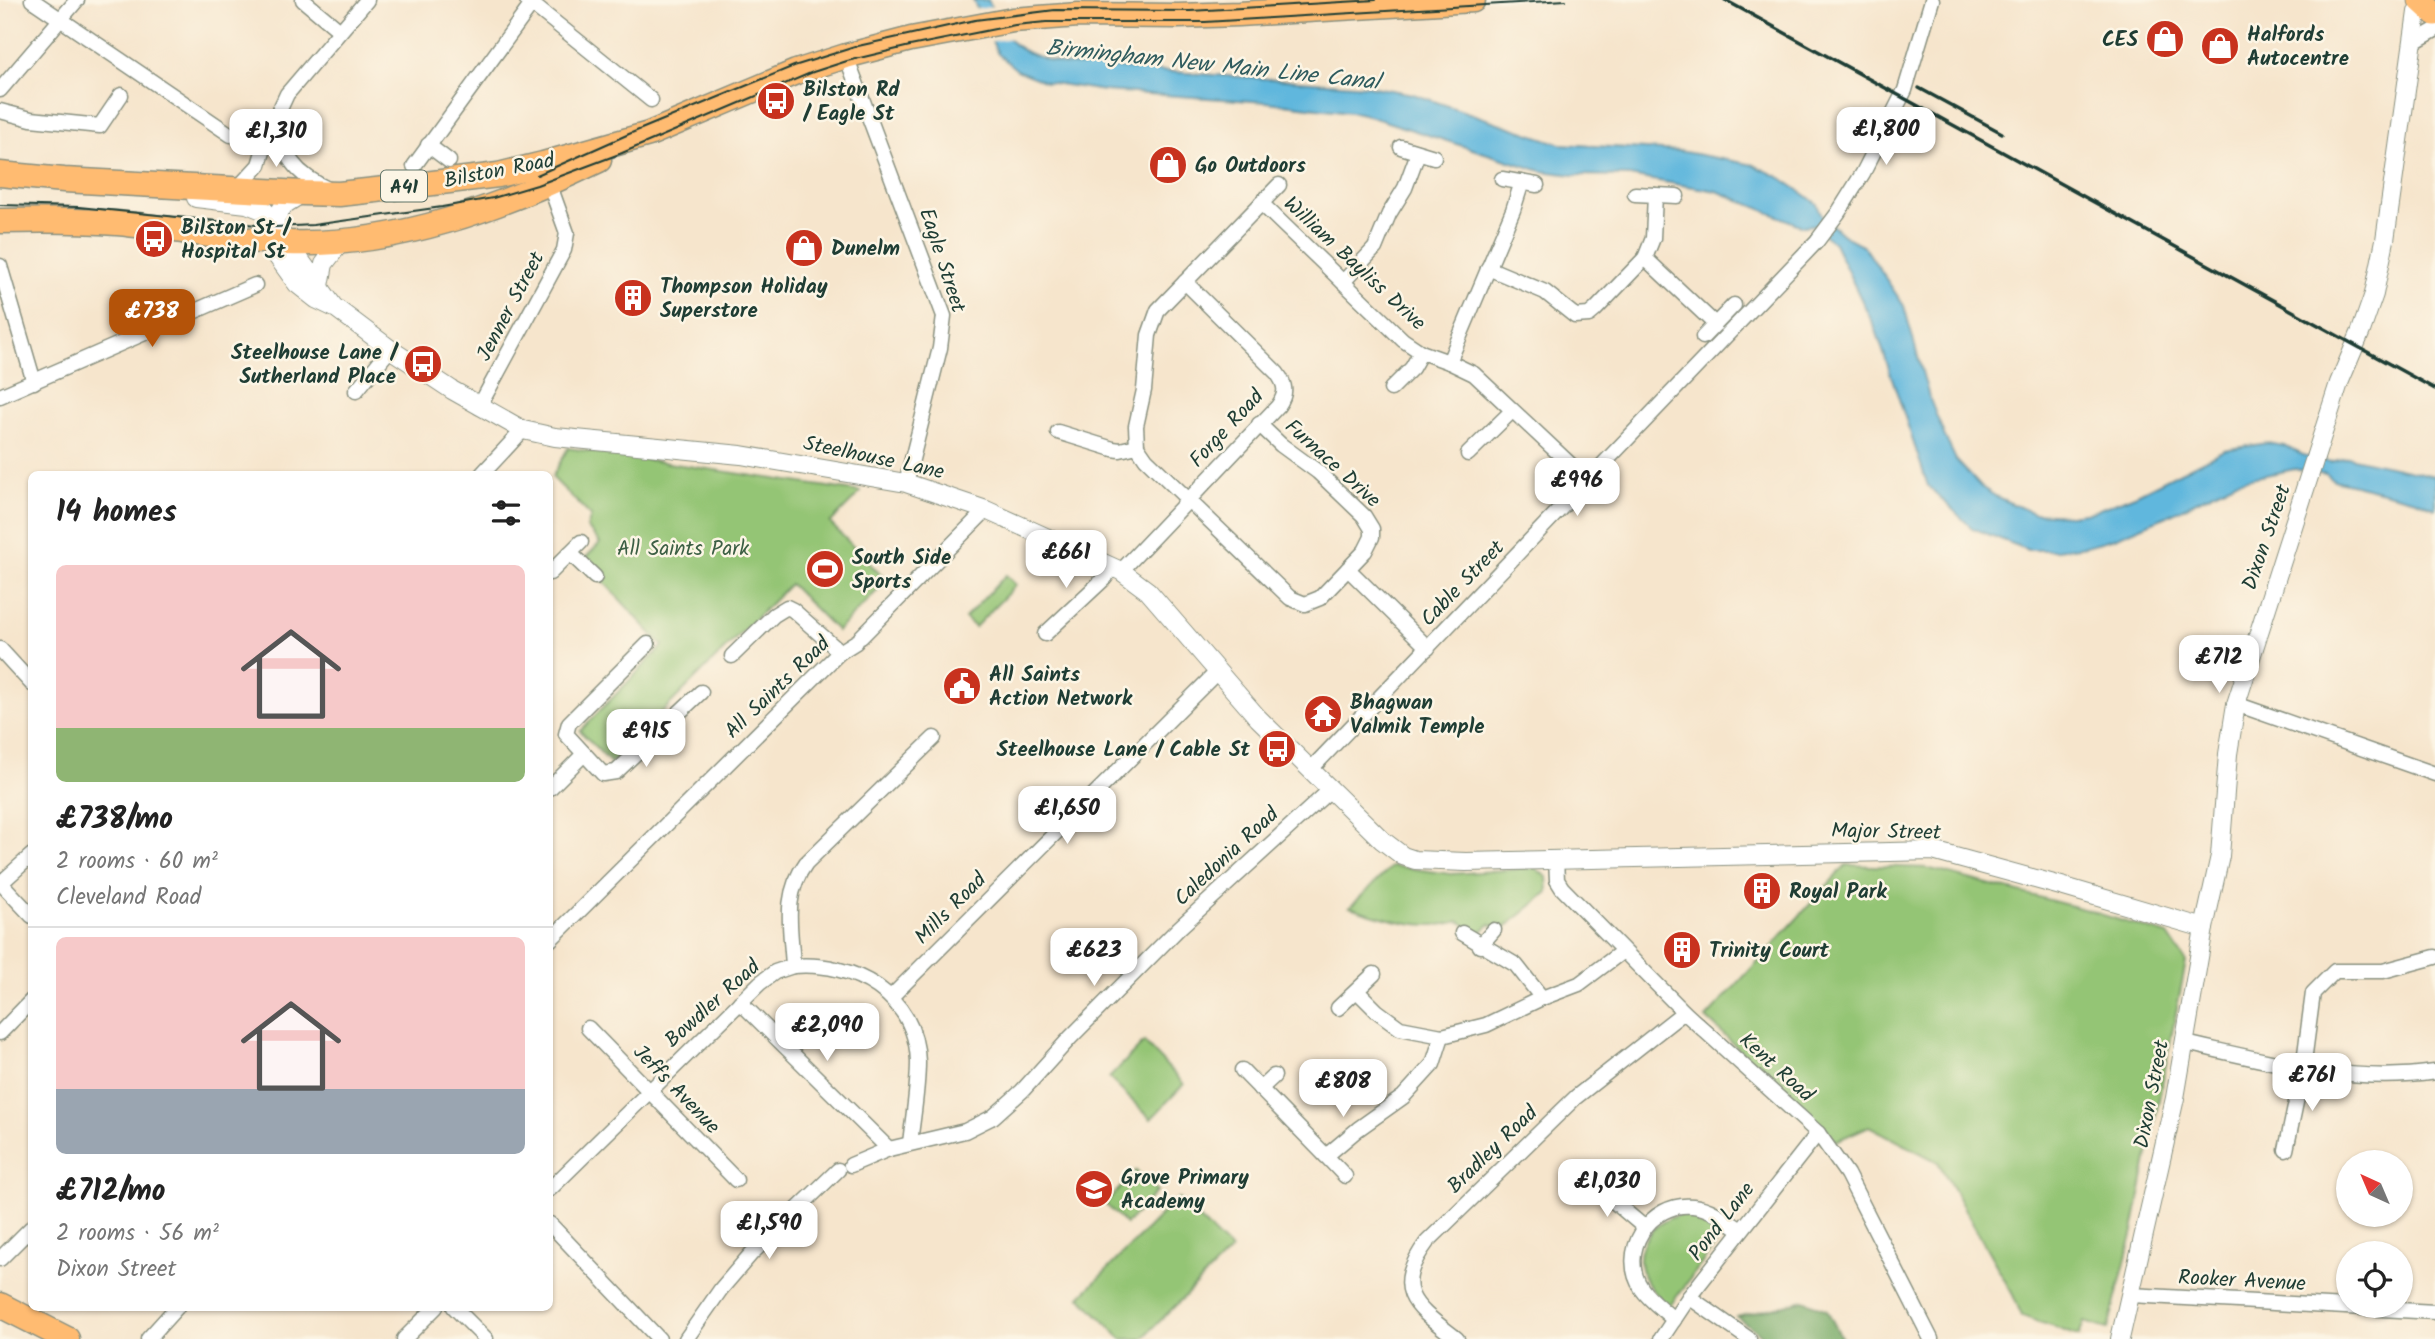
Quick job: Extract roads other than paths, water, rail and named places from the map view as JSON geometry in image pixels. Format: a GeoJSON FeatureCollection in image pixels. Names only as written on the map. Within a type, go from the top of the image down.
{"type":"FeatureCollection","features":[{"type":"Feature","properties":{"kind":"highway","name":"A41"},"geometry":{"type":"LineString","coordinates":[[1037,8],[1239,14],[1473,0]]}},
{"type":"Feature","properties":{"kind":"highway","name":"Bilston Road"},"geometry":{"type":"LineString","coordinates":[[0,221],[117,223],[341,242],[399,234],[432,226],[549,183],[649,134],[796,72],[911,39],[1013,20],[1037,8]]}},
{"type":"Feature","properties":{"kind":"highway","name":"Bilston Road"},"geometry":{"type":"LineString","coordinates":[[0,174],[338,194],[498,175],[649,134]]}},
{"type":"Feature","properties":{"kind":"highway"},"geometry":{"type":"LineString","coordinates":[[0,1306],[67,1339]]}},
{"type":"Feature","properties":{"kind":"street"},"geometry":{"type":"LineString","coordinates":[[32,0],[230,135]]}},
{"type":"Feature","properties":{"kind":"street"},"geometry":{"type":"LineString","coordinates":[[0,90],[77,0]]}},
{"type":"Feature","properties":{"kind":"street"},"geometry":{"type":"LineString","coordinates":[[303,0],[340,32]]}},
{"type":"Feature","properties":{"kind":"street"},"geometry":{"type":"LineString","coordinates":[[237,189],[259,165],[268,135],[287,94],[367,0]]}},
{"type":"Feature","properties":{"kind":"street","name":"Cable Street"},"geometry":{"type":"LineString","coordinates":[[1310,770],[1817,241],[1838,214],[1863,173],[1905,90],[1932,0]]}},
{"type":"Feature","properties":{"kind":"street"},"geometry":{"type":"LineString","coordinates":[[414,166],[530,2],[651,100]]}},
{"type":"Feature","properties":{"kind":"street","name":"Dixon Street"},"geometry":{"type":"LineString","coordinates":[[2120,1339],[2175,1098],[2204,928],[2220,856],[2228,754],[2236,704],[2347,361],[2371,305],[2378,277],[2417,12],[2425,5]]}},
{"type":"Feature","properties":{"kind":"street"},"geometry":{"type":"LineString","coordinates":[[2412,43],[2435,30]]}},
{"type":"Feature","properties":{"kind":"street","name":"Eagle Street"},"geometry":{"type":"LineString","coordinates":[[846,56],[944,316],[940,348],[906,482]]}},
{"type":"Feature","properties":{"kind":"street"},"geometry":{"type":"LineString","coordinates":[[0,111],[31,119],[100,126],[121,95]]}},
{"type":"Feature","properties":{"kind":"street"},"geometry":{"type":"LineString","coordinates":[[276,120],[283,147],[294,167],[311,181],[338,194]]}},
{"type":"Feature","properties":{"kind":"street"},"geometry":{"type":"LineString","coordinates":[[428,145],[449,161]]}},
{"type":"Feature","properties":{"kind":"street"},"geometry":{"type":"LineString","coordinates":[[1401,147],[1434,157]]}},
{"type":"Feature","properties":{"kind":"street"},"geometry":{"type":"LineString","coordinates":[[1343,282],[1374,248],[1389,214],[1405,188],[1418,153]]}},
{"type":"Feature","properties":{"kind":"street"},"geometry":{"type":"LineString","coordinates":[[1502,179],[1537,185]]}},
{"type":"Feature","properties":{"kind":"street"},"geometry":{"type":"LineString","coordinates":[[1449,362],[1513,210],[1521,182]]}},
{"type":"Feature","properties":{"kind":"street","name":"Jenner Street"},"geometry":{"type":"LineString","coordinates":[[479,407],[564,250],[567,233],[549,183]]}},
{"type":"Feature","properties":{"kind":"street","name":"Steelhouse Lane"},"geometry":{"type":"LineString","coordinates":[[155,185],[171,196],[258,206],[265,211],[297,284],[479,407],[523,430],[555,437],[741,455],[906,482],[986,510],[1116,569],[1148,591],[1258,718],[1382,841],[1404,856],[1415,860],[1466,862],[1556,859]]}},
{"type":"Feature","properties":{"kind":"street","name":"William Bayliss Drive"},"geometry":{"type":"LineString","coordinates":[[1137,446],[1136,426],[1144,390],[1149,335],[1158,310],[1279,185]]}},
{"type":"Feature","properties":{"kind":"street"},"geometry":{"type":"LineString","coordinates":[[275,235],[284,205],[303,193]]}},
{"type":"Feature","properties":{"kind":"street"},"geometry":{"type":"LineString","coordinates":[[1635,194],[1677,196]]}},
{"type":"Feature","properties":{"kind":"street"},"geometry":{"type":"LineString","coordinates":[[1488,268],[1545,292],[1570,313],[1582,317],[1595,310],[1645,258],[1653,237],[1655,195]]}},
{"type":"Feature","properties":{"kind":"street","name":"William Bayliss Drive"},"geometry":{"type":"LineString","coordinates":[[1261,203],[1403,340],[1421,352],[1475,374],[1588,481]]}},
{"type":"Feature","properties":{"kind":"street","name":"Steelhouse Lane"},"geometry":{"type":"LineString","coordinates":[[275,235],[337,309]]}},
{"type":"Feature","properties":{"kind":"street"},"geometry":{"type":"LineString","coordinates":[[320,286],[324,264],[341,242]]}},
{"type":"Feature","properties":{"kind":"street"},"geometry":{"type":"LineString","coordinates":[[1645,258],[1715,324]]}},
{"type":"Feature","properties":{"kind":"street"},"geometry":{"type":"LineString","coordinates":[[0,266],[34,382]]}},
{"type":"Feature","properties":{"kind":"street","name":"Forge Road"},"geometry":{"type":"LineString","coordinates":[[1045,634],[1187,499],[1282,400],[1285,385],[1282,380],[1185,282]]}},
{"type":"Feature","properties":{"kind":"street"},"geometry":{"type":"LineString","coordinates":[[0,396],[255,285]]}},
{"type":"Feature","properties":{"kind":"street"},"geometry":{"type":"LineString","coordinates":[[1703,337],[1734,305]]}},
{"type":"Feature","properties":{"kind":"street"},"geometry":{"type":"LineString","coordinates":[[356,391],[390,349]]}},
{"type":"Feature","properties":{"kind":"street","name":"William Bayliss Drive"},"geometry":{"type":"LineString","coordinates":[[1391,389],[1412,368],[1421,352]]}},
{"type":"Feature","properties":{"kind":"street"},"geometry":{"type":"LineString","coordinates":[[1468,454],[1512,411]]}},
{"type":"Feature","properties":{"kind":"street","name":"Furnace Drive"},"geometry":{"type":"LineString","coordinates":[[1187,499],[1298,603],[1305,604],[1320,598],[1348,569],[1370,545],[1372,537],[1368,522],[1318,472],[1281,445],[1259,424]]}},
{"type":"Feature","properties":{"kind":"street"},"geometry":{"type":"LineString","coordinates":[[485,471],[523,430]]}},
{"type":"Feature","properties":{"kind":"street"},"geometry":{"type":"LineString","coordinates":[[1058,432],[1113,449],[1137,446],[1146,459],[1187,499]]}},
{"type":"Feature","properties":{"kind":"street","name":"All Saints Road"},"geometry":{"type":"LineString","coordinates":[[553,937],[840,652],[858,640],[986,510]]}},
{"type":"Feature","properties":{"kind":"street"},"geometry":{"type":"LineString","coordinates":[[553,570],[575,548],[595,577]]}},
{"type":"Feature","properties":{"kind":"street"},"geometry":{"type":"LineString","coordinates":[[1348,569],[1428,648]]}},
{"type":"Feature","properties":{"kind":"street"},"geometry":{"type":"LineString","coordinates":[[732,656],[774,615],[787,607],[840,652]]}},
{"type":"Feature","properties":{"kind":"street"},"geometry":{"type":"LineString","coordinates":[[648,644],[569,723],[566,734],[603,774],[616,772],[701,692]]}},
{"type":"Feature","properties":{"kind":"street"},"geometry":{"type":"LineString","coordinates":[[0,649],[28,680]]}},
{"type":"Feature","properties":{"kind":"street","name":"Mills Road"},"geometry":{"type":"LineString","coordinates":[[892,996],[1217,671]]}},
{"type":"Feature","properties":{"kind":"street"},"geometry":{"type":"LineString","coordinates":[[2236,704],[2435,774]]}},
{"type":"Feature","properties":{"kind":"street","name":"Bowdler Road"},"geometry":{"type":"LineString","coordinates":[[553,1186],[740,1002],[775,972],[793,966],[789,900],[797,875],[806,863],[934,738]]}},
{"type":"Feature","properties":{"kind":"street"},"geometry":{"type":"LineString","coordinates":[[553,785],[584,754]]}},
{"type":"Feature","properties":{"kind":"street","name":"Caledonia Road"},"geometry":{"type":"LineString","coordinates":[[686,1339],[720,1289],[751,1254],[844,1168],[889,1149],[965,1130],[983,1123],[1005,1108],[1070,1038],[1180,928],[1330,790]]}},
{"type":"Feature","properties":{"kind":"street","name":"Major Street"},"geometry":{"type":"LineString","coordinates":[[1556,859],[1933,851],[2204,928]]}},
{"type":"Feature","properties":{"kind":"street"},"geometry":{"type":"LineString","coordinates":[[28,859],[1,883],[28,912]]}},
{"type":"Feature","properties":{"kind":"street","name":"Kent Road"},"geometry":{"type":"LineString","coordinates":[[1556,859],[1557,880],[1562,888],[1684,1012],[1818,1133],[1847,1174],[1931,1339]]}},
{"type":"Feature","properties":{"kind":"street"},"geometry":{"type":"LineString","coordinates":[[1480,946],[1494,930]]}},
{"type":"Feature","properties":{"kind":"street"},"geometry":{"type":"LineString","coordinates":[[1462,933],[1516,965],[1542,998]]}},
{"type":"Feature","properties":{"kind":"street"},"geometry":{"type":"LineString","coordinates":[[1357,991],[1377,1011],[1400,1028],[1442,1036],[1486,1025],[1542,998],[1579,984],[1623,951]]}},
{"type":"Feature","properties":{"kind":"street"},"geometry":{"type":"LineString","coordinates":[[2286,1150],[2303,1069],[2313,993],[2335,971],[2383,971],[2435,957]]}},
{"type":"Feature","properties":{"kind":"street"},"geometry":{"type":"LineString","coordinates":[[793,966],[816,965],[852,973],[872,982],[892,996],[901,1007],[916,1045],[918,1062],[910,1143]]}},
{"type":"Feature","properties":{"kind":"street"},"geometry":{"type":"LineString","coordinates":[[1338,1008],[1374,974]]}},
{"type":"Feature","properties":{"kind":"street"},"geometry":{"type":"LineString","coordinates":[[740,1002],[889,1149]]}},
{"type":"Feature","properties":{"kind":"street"},"geometry":{"type":"LineString","coordinates":[[0,1032],[28,1004]]}},
{"type":"Feature","properties":{"kind":"street","name":"Bradley Road"},"geometry":{"type":"LineString","coordinates":[[1457,1339],[1418,1306],[1408,1282],[1413,1260],[1427,1242],[1576,1097],[1684,1012]]}},
{"type":"Feature","properties":{"kind":"street","name":"Jeffs Avenue"},"geometry":{"type":"LineString","coordinates":[[588,1028],[736,1180]]}},
{"type":"Feature","properties":{"kind":"street"},"geometry":{"type":"LineString","coordinates":[[1326,1156],[1403,1097],[1433,1064],[1442,1036]]}},
{"type":"Feature","properties":{"kind":"street"},"geometry":{"type":"LineString","coordinates":[[2185,1043],[2303,1069],[2350,1076],[2407,1076],[2435,1072]]}},
{"type":"Feature","properties":{"kind":"street"},"geometry":{"type":"LineString","coordinates":[[1242,1070],[1345,1176]]}},
{"type":"Feature","properties":{"kind":"street"},"geometry":{"type":"LineString","coordinates":[[1260,1089],[1274,1076]]}},
{"type":"Feature","properties":{"kind":"street","name":"Pond Lane"},"geometry":{"type":"LineString","coordinates":[[1661,1339],[1689,1297],[1818,1133]]}},
{"type":"Feature","properties":{"kind":"street"},"geometry":{"type":"LineString","coordinates":[[1593,1184],[1644,1227]]}},
{"type":"Feature","properties":{"kind":"street"},"geometry":{"type":"LineString","coordinates":[[1674,1320],[1643,1290],[1634,1268],[1634,1251],[1644,1227],[1668,1210],[1693,1206],[1712,1210],[1741,1230]]}},
{"type":"Feature","properties":{"kind":"street"},"geometry":{"type":"LineString","coordinates":[[553,1227],[659,1339]]}},
{"type":"Feature","properties":{"kind":"street"},"geometry":{"type":"LineString","coordinates":[[0,1259],[28,1231]]}},
{"type":"Feature","properties":{"kind":"street","name":"Rooker Avenue"},"geometry":{"type":"LineString","coordinates":[[2131,1295],[2435,1311]]}},
{"type":"Feature","properties":{"kind":"street"},"geometry":{"type":"LineString","coordinates":[[1689,1297],[1749,1339]]}},
{"type":"Feature","properties":{"kind":"street"},"geometry":{"type":"LineString","coordinates":[[148,1339],[173,1311]]}},
{"type":"Feature","properties":{"kind":"street"},"geometry":{"type":"LineString","coordinates":[[404,1339],[432,1311]]}},
{"type":"Feature","properties":{"kind":"street"},"geometry":{"type":"LineString","coordinates":[[458,1311],[486,1339]]}},
{"type":"Feature","properties":{"kind":"water"},"geometry":{"type":"Polygon","coordinates":[[[973,0],[988,0],[1001,28],[1014,44],[1033,55],[1062,64],[1368,86],[1413,94],[1560,144],[1679,151],[1754,165],[1781,178],[1817,204],[1822,216],[1843,235],[1864,246],[1904,306],[1929,397],[1956,460],[1981,487],[2033,513],[2070,515],[2092,512],[2137,494],[2224,450],[2267,443],[2331,462],[2348,457],[2435,476],[2435,508],[2416,500],[2334,480],[2326,474],[2295,469],[2236,481],[2169,515],[2115,538],[2086,546],[2028,550],[1972,528],[1928,486],[1876,330],[1834,243],[1813,225],[1802,226],[1717,191],[1629,176],[1574,175],[1541,171],[1359,113],[1267,102],[1104,91],[1046,82],[1018,71],[998,54],[973,0]]]}},
{"type":"Feature","properties":{"kind":"tram line"},"geometry":{"type":"LineString","coordinates":[[537,175],[794,66],[858,46],[975,20],[1055,10],[1190,11],[1376,0]]}},
{"type":"Feature","properties":{"kind":"tram line"},"geometry":{"type":"LineString","coordinates":[[0,205],[79,207],[276,227],[313,225],[493,198],[537,185],[622,153],[813,72],[910,46],[1015,25],[1046,22],[1205,22],[1566,0]]}},
{"type":"Feature","properties":{"kind":"railway"},"geometry":{"type":"LineString","coordinates":[[1725,0],[2435,389]]}},
{"type":"Feature","properties":{"kind":"railway"},"geometry":{"type":"LineString","coordinates":[[1919,88],[2002,133]]}},
{"type":"Feature","properties":{"kind":"place","name":"CES"},"geometry":{"type":"Point","coordinates":[2165,39]}},
{"type":"Feature","properties":{"kind":"place","name":"Halfords Autocentre"},"geometry":{"type":"Point","coordinates":[2220,46]}},
{"type":"Feature","properties":{"kind":"place","name":"Bilston Rd / Eagle St"},"geometry":{"type":"Point","coordinates":[776,101]}},
{"type":"Feature","properties":{"kind":"place","name":"Go Outdoors"},"geometry":{"type":"Point","coordinates":[1168,165]}},
{"type":"Feature","properties":{"kind":"place","name":"Bilston St / Hospital St"},"geometry":{"type":"Point","coordinates":[154,239]}},
{"type":"Feature","properties":{"kind":"place","name":"Dunelm"},"geometry":{"type":"Point","coordinates":[804,248]}},
{"type":"Feature","properties":{"kind":"place","name":"Thompson Holiday Superstore"},"geometry":{"type":"Point","coordinates":[633,298]}},
{"type":"Feature","properties":{"kind":"place","name":"Steelhouse Lane / Sutherland Place"},"geometry":{"type":"Point","coordinates":[423,364]}},
{"type":"Feature","properties":{"kind":"place","name":"South Side Sports"},"geometry":{"type":"Point","coordinates":[825,569]}},
{"type":"Feature","properties":{"kind":"place","name":"All Saints Action Network"},"geometry":{"type":"Point","coordinates":[962,686]}},
{"type":"Feature","properties":{"kind":"place","name":"Bhagwan Valmik Temple"},"geometry":{"type":"Point","coordinates":[1323,714]}},
{"type":"Feature","properties":{"kind":"place","name":"Steelhouse Lane / Cable St"},"geometry":{"type":"Point","coordinates":[1277,749]}},
{"type":"Feature","properties":{"kind":"place","name":"Royal Park"},"geometry":{"type":"Point","coordinates":[1762,891]}},
{"type":"Feature","properties":{"kind":"place","name":"Trinity Court"},"geometry":{"type":"Point","coordinates":[1682,950]}},
{"type":"Feature","properties":{"kind":"place","name":"Grove Primary Academy"},"geometry":{"type":"Point","coordinates":[1094,1189]}},
{"type":"Feature","properties":{"kind":"water label","name":"Birmingham New Main Line Canal"},"geometry":{"type":"Point","coordinates":[1213,64]}},
{"type":"Feature","properties":{"kind":"park label","name":"All Saints Park"},"geometry":{"type":"Point","coordinates":[683,548]}}]}
